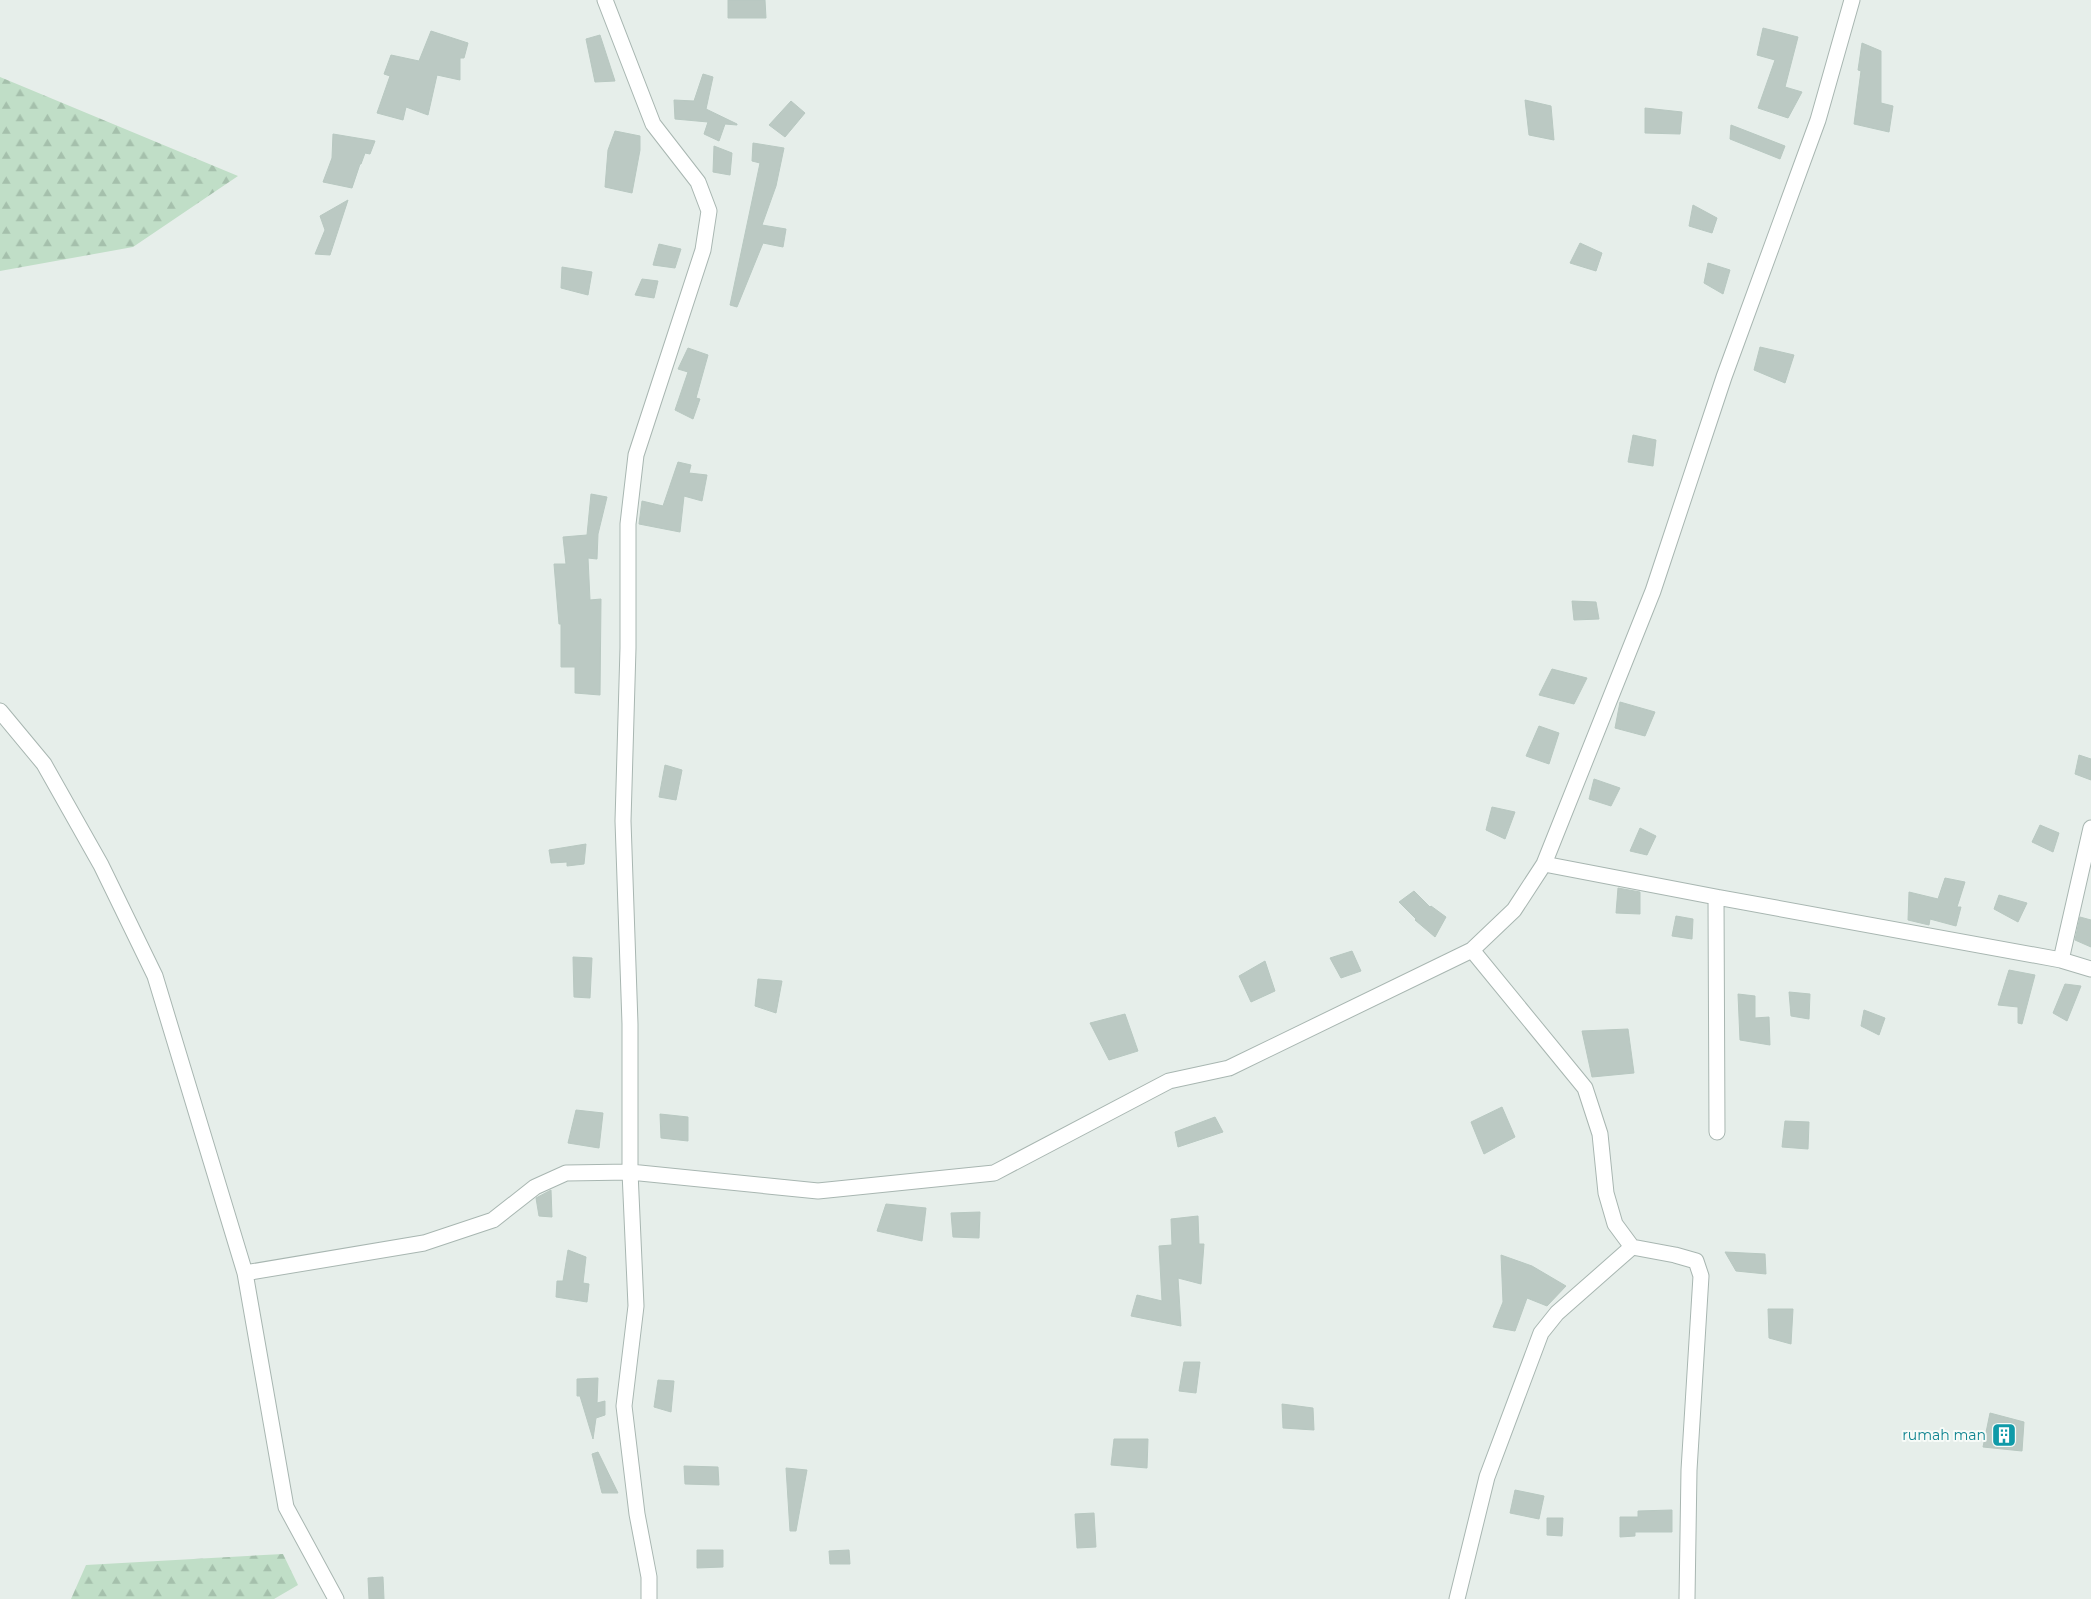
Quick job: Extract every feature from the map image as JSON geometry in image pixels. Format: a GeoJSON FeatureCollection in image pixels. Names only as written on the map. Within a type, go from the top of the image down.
{"type":"FeatureCollection","features":[{"type":"Feature","properties":{"kind":"street"},"geometry":{"type":"LineString","coordinates":[[605,0],[653,124],[698,182],[709,210],[703,250],[636,454],[628,524],[628,648],[623,821],[630,1024],[630,1172],[636,1306],[624,1406],[636,1514],[649,1577],[650,1599]]}},
{"type":"Feature","properties":{"kind":"street"},"geometry":{"type":"LineString","coordinates":[[245,1273],[424,1243],[493,1220],[535,1187],[566,1173],[630,1172],[818,1191],[994,1173],[1169,1081],[1229,1068],[1472,950],[1514,910],[1544,864],[1653,591],[1724,377],[1818,120],[1852,0]]}},
{"type":"Feature","properties":{"kind":"street"},"geometry":{"type":"LineString","coordinates":[[0,711],[44,764],[101,865],[155,976],[245,1273],[286,1507],[336,1599]]}},
{"type":"Feature","properties":{"kind":"street"},"geometry":{"type":"LineString","coordinates":[[2061,960],[2091,828]]}},
{"type":"Feature","properties":{"kind":"street"},"geometry":{"type":"LineString","coordinates":[[1544,864],[1716,898],[2061,960],[2091,969]]}},
{"type":"Feature","properties":{"kind":"street"},"geometry":{"type":"LineString","coordinates":[[1716,898],[1717,1132]]}},
{"type":"Feature","properties":{"kind":"street"},"geometry":{"type":"LineString","coordinates":[[1472,950],[1585,1088],[1600,1134],[1606,1194],[1615,1224],[1632,1247],[1696,1261],[1701,1276],[1689,1470],[1687,1599]]}},
{"type":"Feature","properties":{"kind":"street"},"geometry":{"type":"LineString","coordinates":[[1458,1599],[1487,1478],[1540,1333],[1557,1313],[1632,1247]]}},
{"type":"Feature","properties":{"kind":"green space"},"geometry":{"type":"Polygon","coordinates":[[[0,77],[238,176],[133,247],[0,271],[0,77]]]}},
{"type":"Feature","properties":{"kind":"green space"},"geometry":{"type":"Polygon","coordinates":[[[283,1554],[298,1585],[274,1599],[71,1599],[86,1565],[283,1554]]]}},
{"type":"Feature","properties":{"kind":"building"},"geometry":{"type":"Polygon","coordinates":[[[728,0],[765,0],[766,18],[728,18],[728,0]]]}},
{"type":"Feature","properties":{"kind":"building"},"geometry":{"type":"Polygon","coordinates":[[[1763,28],[1798,37],[1785,87],[1802,92],[1788,118],[1758,108],[1775,60],[1757,55],[1763,28]]]}},
{"type":"Feature","properties":{"kind":"building"},"geometry":{"type":"Polygon","coordinates":[[[431,31],[468,43],[464,58],[460,58],[460,80],[437,75],[428,115],[406,107],[403,120],[377,113],[390,76],[384,74],[391,55],[419,61],[431,31]]]}},
{"type":"Feature","properties":{"kind":"building"},"geometry":{"type":"Polygon","coordinates":[[[600,35],[615,81],[595,82],[586,39],[600,35]]]}},
{"type":"Feature","properties":{"kind":"building"},"geometry":{"type":"Polygon","coordinates":[[[1862,43],[1881,51],[1881,103],[1893,106],[1889,132],[1854,124],[1861,71],[1858,70],[1862,43]]]}},
{"type":"Feature","properties":{"kind":"building"},"geometry":{"type":"Polygon","coordinates":[[[703,74],[713,77],[706,109],[737,124],[725,124],[719,141],[704,134],[708,122],[675,119],[674,100],[694,101],[703,74]]]}},
{"type":"Feature","properties":{"kind":"building"},"geometry":{"type":"Polygon","coordinates":[[[1525,100],[1551,106],[1554,140],[1529,135],[1525,100]]]}},
{"type":"Feature","properties":{"kind":"building"},"geometry":{"type":"Polygon","coordinates":[[[791,101],[805,113],[785,137],[769,125],[791,101]]]}},
{"type":"Feature","properties":{"kind":"building"},"geometry":{"type":"Polygon","coordinates":[[[1645,108],[1682,112],[1680,134],[1645,133],[1645,108]]]}},
{"type":"Feature","properties":{"kind":"building"},"geometry":{"type":"Polygon","coordinates":[[[1731,125],[1785,146],[1780,159],[1730,139],[1731,125]]]}},
{"type":"Feature","properties":{"kind":"building"},"geometry":{"type":"Polygon","coordinates":[[[615,131],[640,136],[640,150],[632,193],[605,187],[608,150],[615,131]]]}},
{"type":"Feature","properties":{"kind":"building"},"geometry":{"type":"Polygon","coordinates":[[[333,134],[375,141],[370,154],[365,153],[352,188],[323,182],[332,158],[333,134]]]}},
{"type":"Feature","properties":{"kind":"building"},"geometry":{"type":"Polygon","coordinates":[[[753,143],[784,148],[776,186],[762,225],[786,229],[783,247],[763,243],[737,307],[730,305],[760,163],[752,161],[753,143]]]}},
{"type":"Feature","properties":{"kind":"building"},"geometry":{"type":"Polygon","coordinates":[[[714,146],[732,153],[730,175],[713,172],[714,146]]]}},
{"type":"Feature","properties":{"kind":"building"},"geometry":{"type":"Polygon","coordinates":[[[348,200],[330,255],[315,254],[325,230],[320,216],[348,200]]]}},
{"type":"Feature","properties":{"kind":"building"},"geometry":{"type":"Polygon","coordinates":[[[1693,205],[1717,218],[1712,233],[1689,226],[1693,205]]]}},
{"type":"Feature","properties":{"kind":"building"},"geometry":{"type":"Polygon","coordinates":[[[1580,243],[1602,253],[1596,271],[1570,263],[1580,243]]]}},
{"type":"Feature","properties":{"kind":"building"},"geometry":{"type":"Polygon","coordinates":[[[659,244],[681,249],[675,268],[653,265],[659,244]]]}},
{"type":"Feature","properties":{"kind":"building"},"geometry":{"type":"Polygon","coordinates":[[[1708,263],[1730,270],[1723,294],[1704,283],[1708,263]]]}},
{"type":"Feature","properties":{"kind":"building"},"geometry":{"type":"Polygon","coordinates":[[[562,267],[592,272],[588,295],[561,288],[562,267]]]}},
{"type":"Feature","properties":{"kind":"building"},"geometry":{"type":"Polygon","coordinates":[[[642,279],[658,281],[654,298],[635,295],[642,279]]]}},
{"type":"Feature","properties":{"kind":"building"},"geometry":{"type":"Polygon","coordinates":[[[1760,347],[1794,355],[1785,383],[1754,370],[1760,347]]]}},
{"type":"Feature","properties":{"kind":"building"},"geometry":{"type":"Polygon","coordinates":[[[688,348],[708,355],[696,398],[700,399],[693,419],[675,410],[688,372],[678,369],[688,348]]]}},
{"type":"Feature","properties":{"kind":"building"},"geometry":{"type":"Polygon","coordinates":[[[1633,435],[1656,440],[1653,466],[1628,462],[1633,435]]]}},
{"type":"Feature","properties":{"kind":"building"},"geometry":{"type":"Polygon","coordinates":[[[678,462],[691,465],[689,473],[707,475],[702,501],[684,496],[680,532],[639,524],[642,501],[663,506],[678,462]]]}},
{"type":"Feature","properties":{"kind":"building"},"geometry":{"type":"Polygon","coordinates":[[[591,494],[607,497],[598,534],[597,559],[588,558],[590,600],[601,599],[600,695],[575,693],[575,667],[561,667],[561,624],[559,624],[554,564],[566,564],[563,537],[587,535],[591,494]]]}},
{"type":"Feature","properties":{"kind":"building"},"geometry":{"type":"Polygon","coordinates":[[[1572,601],[1596,602],[1599,619],[1574,620],[1572,601]]]}},
{"type":"Feature","properties":{"kind":"building"},"geometry":{"type":"Polygon","coordinates":[[[1552,669],[1587,678],[1574,704],[1539,695],[1552,669]]]}},
{"type":"Feature","properties":{"kind":"building"},"geometry":{"type":"Polygon","coordinates":[[[1620,702],[1655,712],[1645,736],[1615,728],[1620,702]]]}},
{"type":"Feature","properties":{"kind":"building"},"geometry":{"type":"Polygon","coordinates":[[[1539,726],[1559,733],[1549,764],[1526,756],[1539,726]]]}},
{"type":"Feature","properties":{"kind":"building"},"geometry":{"type":"Polygon","coordinates":[[[2079,755],[2091,759],[2091,780],[2075,774],[2079,755]]]}},
{"type":"Feature","properties":{"kind":"building"},"geometry":{"type":"Polygon","coordinates":[[[665,765],[682,770],[676,800],[659,797],[665,765]]]}},
{"type":"Feature","properties":{"kind":"building"},"geometry":{"type":"Polygon","coordinates":[[[1594,779],[1620,788],[1611,806],[1589,799],[1594,779]]]}},
{"type":"Feature","properties":{"kind":"building"},"geometry":{"type":"Polygon","coordinates":[[[1492,807],[1515,812],[1505,839],[1486,830],[1492,807]]]}},
{"type":"Feature","properties":{"kind":"building"},"geometry":{"type":"Polygon","coordinates":[[[2040,825],[2059,833],[2053,852],[2032,842],[2040,825]]]}},
{"type":"Feature","properties":{"kind":"building"},"geometry":{"type":"Polygon","coordinates":[[[1640,828],[1656,836],[1647,855],[1630,851],[1640,828]]]}},
{"type":"Feature","properties":{"kind":"building"},"geometry":{"type":"Polygon","coordinates":[[[586,844],[584,864],[567,866],[567,862],[551,863],[549,850],[586,844]]]}},
{"type":"Feature","properties":{"kind":"building"},"geometry":{"type":"Polygon","coordinates":[[[1945,878],[1965,882],[1957,907],[1961,907],[1956,926],[1930,919],[1929,925],[1908,920],[1909,892],[1938,899],[1945,878]]]}},
{"type":"Feature","properties":{"kind":"building"},"geometry":{"type":"Polygon","coordinates":[[[1618,888],[1640,892],[1640,914],[1616,913],[1618,888]]]}},
{"type":"Feature","properties":{"kind":"building"},"geometry":{"type":"Polygon","coordinates":[[[1414,891],[1430,907],[1446,917],[1435,937],[1415,920],[1399,902],[1414,891]]]}},
{"type":"Feature","properties":{"kind":"building"},"geometry":{"type":"Polygon","coordinates":[[[1999,895],[2027,903],[2018,922],[1994,909],[1999,895]]]}},
{"type":"Feature","properties":{"kind":"building"},"geometry":{"type":"Polygon","coordinates":[[[1676,916],[1693,919],[1692,939],[1672,936],[1676,916]]]}},
{"type":"Feature","properties":{"kind":"building"},"geometry":{"type":"Polygon","coordinates":[[[2080,917],[2091,920],[2091,947],[2075,940],[2080,917]]]}},
{"type":"Feature","properties":{"kind":"building"},"geometry":{"type":"Polygon","coordinates":[[[1352,951],[1361,971],[1341,978],[1330,958],[1352,951]]]}},
{"type":"Feature","properties":{"kind":"building"},"geometry":{"type":"Polygon","coordinates":[[[573,957],[592,958],[590,998],[574,997],[573,957]]]}},
{"type":"Feature","properties":{"kind":"building"},"geometry":{"type":"Polygon","coordinates":[[[1265,961],[1275,991],[1251,1002],[1239,976],[1265,961]]]}},
{"type":"Feature","properties":{"kind":"building"},"geometry":{"type":"Polygon","coordinates":[[[2009,970],[2035,975],[2022,1024],[2018,1023],[2018,1007],[1998,1005],[2009,970]]]}},
{"type":"Feature","properties":{"kind":"building"},"geometry":{"type":"Polygon","coordinates":[[[758,979],[782,981],[776,1013],[755,1006],[758,979]]]}},
{"type":"Feature","properties":{"kind":"building"},"geometry":{"type":"Polygon","coordinates":[[[2065,984],[2081,986],[2067,1021],[2053,1013],[2065,984]]]}},
{"type":"Feature","properties":{"kind":"building"},"geometry":{"type":"Polygon","coordinates":[[[1789,992],[1810,994],[1809,1019],[1791,1016],[1789,992]]]}},
{"type":"Feature","properties":{"kind":"building"},"geometry":{"type":"Polygon","coordinates":[[[1738,994],[1755,996],[1755,1018],[1769,1017],[1770,1045],[1740,1040],[1738,994]]]}},
{"type":"Feature","properties":{"kind":"building"},"geometry":{"type":"Polygon","coordinates":[[[1864,1010],[1885,1018],[1879,1035],[1861,1026],[1864,1010]]]}},
{"type":"Feature","properties":{"kind":"building"},"geometry":{"type":"Polygon","coordinates":[[[1125,1014],[1138,1051],[1109,1060],[1090,1023],[1125,1014]]]}},
{"type":"Feature","properties":{"kind":"building"},"geometry":{"type":"Polygon","coordinates":[[[1628,1029],[1634,1073],[1592,1077],[1582,1031],[1628,1029]]]}},
{"type":"Feature","properties":{"kind":"building"},"geometry":{"type":"Polygon","coordinates":[[[1502,1107],[1515,1137],[1484,1154],[1471,1122],[1502,1107]]]}},
{"type":"Feature","properties":{"kind":"building"},"geometry":{"type":"Polygon","coordinates":[[[576,1110],[603,1113],[599,1148],[568,1143],[576,1110]]]}},
{"type":"Feature","properties":{"kind":"building"},"geometry":{"type":"Polygon","coordinates":[[[660,1114],[688,1117],[688,1141],[661,1138],[660,1114]]]}},
{"type":"Feature","properties":{"kind":"building"},"geometry":{"type":"Polygon","coordinates":[[[1215,1117],[1223,1132],[1178,1147],[1175,1132],[1215,1117]]]}},
{"type":"Feature","properties":{"kind":"building"},"geometry":{"type":"Polygon","coordinates":[[[1785,1121],[1809,1122],[1808,1149],[1782,1147],[1785,1121]]]}},
{"type":"Feature","properties":{"kind":"building"},"geometry":{"type":"Polygon","coordinates":[[[551,1190],[552,1217],[539,1216],[536,1198],[551,1190]]]}},
{"type":"Feature","properties":{"kind":"building"},"geometry":{"type":"Polygon","coordinates":[[[886,1204],[926,1208],[922,1241],[877,1231],[886,1204]]]}},
{"type":"Feature","properties":{"kind":"building"},"geometry":{"type":"Polygon","coordinates":[[[980,1212],[979,1238],[953,1237],[951,1213],[980,1212]]]}},
{"type":"Feature","properties":{"kind":"building"},"geometry":{"type":"Polygon","coordinates":[[[1198,1216],[1199,1244],[1204,1244],[1201,1284],[1178,1278],[1181,1326],[1131,1316],[1137,1295],[1162,1301],[1159,1246],[1172,1245],[1171,1219],[1198,1216]]]}},
{"type":"Feature","properties":{"kind":"building"},"geometry":{"type":"Polygon","coordinates":[[[568,1250],[586,1257],[583,1283],[589,1284],[587,1302],[556,1297],[557,1281],[563,1281],[568,1250]]]}},
{"type":"Feature","properties":{"kind":"building"},"geometry":{"type":"Polygon","coordinates":[[[1725,1252],[1765,1254],[1766,1274],[1736,1271],[1725,1252]]]}},
{"type":"Feature","properties":{"kind":"building"},"geometry":{"type":"Polygon","coordinates":[[[1501,1255],[1532,1266],[1566,1286],[1547,1306],[1527,1298],[1515,1331],[1493,1327],[1503,1302],[1501,1255]]]}},
{"type":"Feature","properties":{"kind":"building"},"geometry":{"type":"Polygon","coordinates":[[[1768,1309],[1793,1309],[1791,1344],[1769,1338],[1768,1309]]]}},
{"type":"Feature","properties":{"kind":"building"},"geometry":{"type":"Polygon","coordinates":[[[1184,1362],[1200,1362],[1196,1393],[1179,1391],[1184,1362]]]}},
{"type":"Feature","properties":{"kind":"building"},"geometry":{"type":"Polygon","coordinates":[[[598,1378],[597,1403],[605,1401],[605,1415],[596,1418],[593,1439],[580,1396],[577,1396],[577,1379],[598,1378]]]}},
{"type":"Feature","properties":{"kind":"building"},"geometry":{"type":"Polygon","coordinates":[[[658,1380],[674,1381],[671,1412],[654,1407],[658,1380]]]}},
{"type":"Feature","properties":{"kind":"building"},"geometry":{"type":"Polygon","coordinates":[[[1282,1404],[1313,1408],[1314,1430],[1283,1428],[1282,1404]]]}},
{"type":"Feature","properties":{"kind":"building","name":"rumah man"},"geometry":{"type":"Polygon","coordinates":[[[1990,1413],[2024,1422],[2022,1451],[1983,1447],[1990,1413]]]}},
{"type":"Feature","properties":{"kind":"building"},"geometry":{"type":"Polygon","coordinates":[[[1114,1439],[1148,1439],[1147,1468],[1111,1465],[1114,1439]]]}},
{"type":"Feature","properties":{"kind":"building"},"geometry":{"type":"Polygon","coordinates":[[[598,1452],[618,1493],[602,1493],[592,1454],[598,1452]]]}},
{"type":"Feature","properties":{"kind":"building"},"geometry":{"type":"Polygon","coordinates":[[[684,1466],[718,1467],[719,1485],[685,1484],[684,1466]]]}},
{"type":"Feature","properties":{"kind":"building"},"geometry":{"type":"Polygon","coordinates":[[[786,1468],[807,1470],[796,1531],[790,1531],[786,1468]]]}},
{"type":"Feature","properties":{"kind":"building"},"geometry":{"type":"Polygon","coordinates":[[[1515,1490],[1544,1496],[1539,1519],[1510,1513],[1515,1490]]]}},
{"type":"Feature","properties":{"kind":"building"},"geometry":{"type":"Polygon","coordinates":[[[1672,1510],[1672,1532],[1635,1532],[1635,1536],[1620,1537],[1620,1517],[1638,1517],[1638,1511],[1672,1510]]]}},
{"type":"Feature","properties":{"kind":"building"},"geometry":{"type":"Polygon","coordinates":[[[1094,1513],[1096,1547],[1077,1548],[1075,1514],[1094,1513]]]}},
{"type":"Feature","properties":{"kind":"building"},"geometry":{"type":"Polygon","coordinates":[[[1547,1518],[1563,1518],[1562,1536],[1547,1535],[1547,1518]]]}},
{"type":"Feature","properties":{"kind":"building"},"geometry":{"type":"Polygon","coordinates":[[[697,1550],[723,1550],[723,1567],[697,1568],[697,1550]]]}},
{"type":"Feature","properties":{"kind":"building"},"geometry":{"type":"Polygon","coordinates":[[[849,1550],[850,1564],[830,1564],[829,1551],[849,1550]]]}},
{"type":"Feature","properties":{"kind":"building"},"geometry":{"type":"Polygon","coordinates":[[[383,1577],[384,1599],[369,1599],[368,1578],[383,1577]]]}},
{"type":"Feature","properties":{"kind":"place","name":"rumah man"},"geometry":{"type":"Point","coordinates":[2004,1435]}}]}
